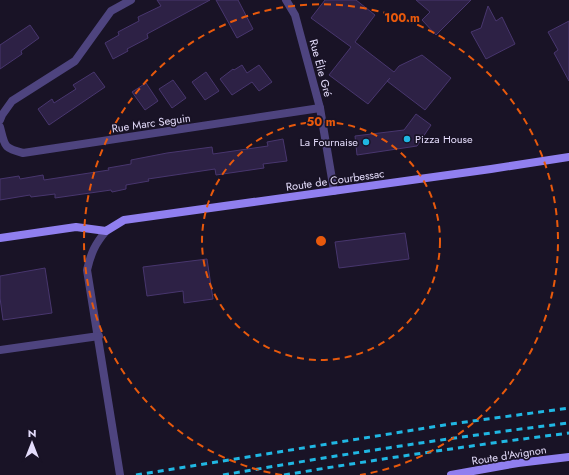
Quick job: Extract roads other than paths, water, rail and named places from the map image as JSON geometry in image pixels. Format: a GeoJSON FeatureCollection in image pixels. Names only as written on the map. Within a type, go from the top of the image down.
{"type":"FeatureCollection","features":[{"type":"Feature","properties":{"kind":"street"},"geometry":{"type":"LineString","coordinates":[[0,120],[2,114],[12,101],[75,61],[111,11],[130,0]]}},
{"type":"Feature","properties":{"kind":"street","name":"Rue Élie Gré"},"geometry":{"type":"LineString","coordinates":[[286,0],[295,15],[320,108],[334,191]]}},
{"type":"Feature","properties":{"kind":"street","name":"Rue Marc Seguin"},"geometry":{"type":"LineString","coordinates":[[0,127],[5,144],[10,150],[23,153],[320,108]]}},
{"type":"Feature","properties":{"kind":"street","name":"Route de Courbessac"},"geometry":{"type":"LineString","coordinates":[[106,231],[124,220],[569,157]]}},
{"type":"Feature","properties":{"kind":"street"},"geometry":{"type":"LineString","coordinates":[[0,238],[76,227],[106,231]]}},
{"type":"Feature","properties":{"kind":"street"},"geometry":{"type":"LineString","coordinates":[[106,231],[92,251],[87,270],[99,336],[120,475]]}},
{"type":"Feature","properties":{"kind":"street"},"geometry":{"type":"LineString","coordinates":[[0,350],[99,336]]}},
{"type":"Feature","properties":{"kind":"street","name":"Route d'Avignon"},"geometry":{"type":"LineString","coordinates":[[452,475],[518,463],[569,458]]}},
{"type":"Feature","properties":{"kind":"railway"},"geometry":{"type":"LineString","coordinates":[[136,475],[451,424],[569,408]]}},
{"type":"Feature","properties":{"kind":"railway"},"geometry":{"type":"LineString","coordinates":[[223,475],[309,460],[482,434],[569,423]]}},
{"type":"Feature","properties":{"kind":"railway"},"geometry":{"type":"LineString","coordinates":[[284,475],[426,452],[569,433]]}},
{"type":"Feature","properties":{"kind":"place","name":"Pizza House"},"geometry":{"type":"Point","coordinates":[407,139]}},
{"type":"Feature","properties":{"kind":"place","name":"La Fournaise"},"geometry":{"type":"Point","coordinates":[366,142]}}]}
